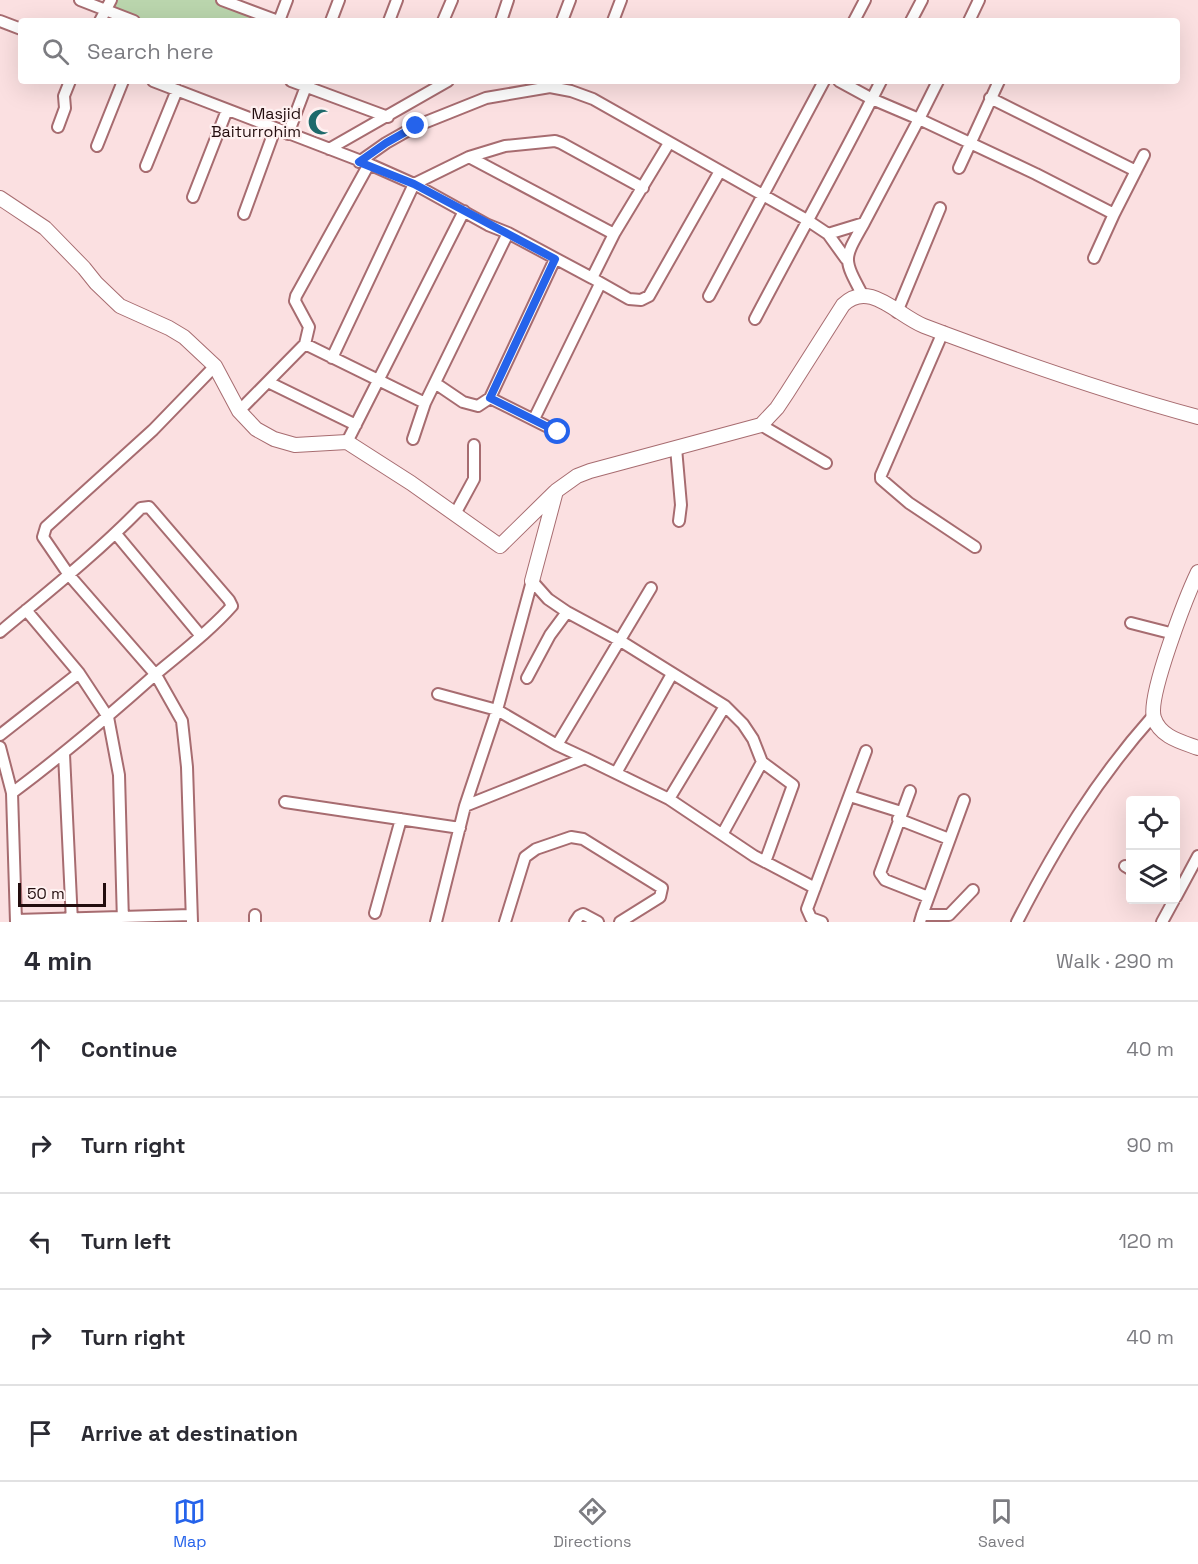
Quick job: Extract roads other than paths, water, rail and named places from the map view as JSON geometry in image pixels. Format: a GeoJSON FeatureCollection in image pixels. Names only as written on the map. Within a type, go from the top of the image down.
{"type":"FeatureCollection","features":[{"type":"Feature","properties":{"kind":"street"},"geometry":{"type":"LineString","coordinates":[[80,0],[109,5],[130,18]]}},
{"type":"Feature","properties":{"kind":"street"},"geometry":{"type":"LineString","coordinates":[[279,18],[287,0]]}},
{"type":"Feature","properties":{"kind":"street"},"geometry":{"type":"LineString","coordinates":[[332,18],[339,0]]}},
{"type":"Feature","properties":{"kind":"street"},"geometry":{"type":"LineString","coordinates":[[390,18],[397,0]]}},
{"type":"Feature","properties":{"kind":"street"},"geometry":{"type":"LineString","coordinates":[[444,18],[452,0]]}},
{"type":"Feature","properties":{"kind":"street"},"geometry":{"type":"LineString","coordinates":[[502,18],[508,0]]}},
{"type":"Feature","properties":{"kind":"street"},"geometry":{"type":"LineString","coordinates":[[563,18],[570,0]]}},
{"type":"Feature","properties":{"kind":"street"},"geometry":{"type":"LineString","coordinates":[[614,18],[621,0]]}},
{"type":"Feature","properties":{"kind":"street"},"geometry":{"type":"LineString","coordinates":[[856,18],[865,0]]}},
{"type":"Feature","properties":{"kind":"street"},"geometry":{"type":"LineString","coordinates":[[913,18],[922,0]]}},
{"type":"Feature","properties":{"kind":"street"},"geometry":{"type":"LineString","coordinates":[[970,18],[979,0]]}},
{"type":"Feature","properties":{"kind":"street"},"geometry":{"type":"LineString","coordinates":[[228,1],[270,18]]}},
{"type":"Feature","properties":{"kind":"street"},"geometry":{"type":"LineString","coordinates":[[0,21],[18,28]]}},
{"type":"Feature","properties":{"kind":"street"},"geometry":{"type":"LineString","coordinates":[[58,127],[65,108],[64,96],[69,84]]}},
{"type":"Feature","properties":{"kind":"street"},"geometry":{"type":"LineString","coordinates":[[97,146],[122,84]]}},
{"type":"Feature","properties":{"kind":"street"},"geometry":{"type":"LineString","coordinates":[[161,84],[414,184],[629,299],[641,300],[649,296],[720,171]]}},
{"type":"Feature","properties":{"kind":"street"},"geometry":{"type":"LineString","coordinates":[[288,134],[307,84],[388,117]]}},
{"type":"Feature","properties":{"kind":"street"},"geometry":{"type":"LineString","coordinates":[[330,150],[388,117],[438,84]]}},
{"type":"Feature","properties":{"kind":"street"},"geometry":{"type":"LineString","coordinates":[[709,296],[822,84]]}},
{"type":"Feature","properties":{"kind":"street"},"geometry":{"type":"LineString","coordinates":[[844,84],[1114,214]]}},
{"type":"Feature","properties":{"kind":"street"},"geometry":{"type":"LineString","coordinates":[[755,319],[807,220],[824,193],[880,84]]}},
{"type":"Feature","properties":{"kind":"street"},"geometry":{"type":"LineString","coordinates":[[846,259],[849,248],[936,84]]}},
{"type":"Feature","properties":{"kind":"street"},"geometry":{"type":"LineString","coordinates":[[959,168],[997,84]]}},
{"type":"Feature","properties":{"kind":"street"},"geometry":{"type":"LineString","coordinates":[[239,411],[305,344],[309,327],[295,301],[296,296],[359,161],[416,126],[486,98],[550,87],[572,91],[593,99],[828,234],[846,259],[862,294]]}},
{"type":"Feature","properties":{"kind":"street"},"geometry":{"type":"LineString","coordinates":[[146,166],[177,90]]}},
{"type":"Feature","properties":{"kind":"street"},"geometry":{"type":"LineString","coordinates":[[990,98],[1136,171]]}},
{"type":"Feature","properties":{"kind":"street"},"geometry":{"type":"LineString","coordinates":[[192,197],[227,110]]}},
{"type":"Feature","properties":{"kind":"street"},"geometry":{"type":"LineString","coordinates":[[244,214],[275,129]]}},
{"type":"Feature","properties":{"kind":"street"},"geometry":{"type":"LineString","coordinates":[[332,358],[414,184],[469,157],[505,146],[555,141],[643,188]]}},
{"type":"Feature","properties":{"kind":"street"},"geometry":{"type":"LineString","coordinates":[[534,419],[596,281],[614,234],[669,143]]}},
{"type":"Feature","properties":{"kind":"street"},"geometry":{"type":"LineString","coordinates":[[1094,258],[1144,155]]}},
{"type":"Feature","properties":{"kind":"street"},"geometry":{"type":"LineString","coordinates":[[469,157],[614,234]]}},
{"type":"Feature","properties":{"kind":"street"},"geometry":{"type":"LineString","coordinates":[[0,198],[45,228],[120,306],[184,337],[215,366],[239,411],[256,429],[284,442],[309,445],[347,442],[411,483],[500,546],[556,491],[577,476],[761,425],[788,393],[843,304],[853,296],[862,294],[874,297],[897,312],[943,333],[1045,370],[1198,417]]}},
{"type":"Feature","properties":{"kind":"street"},"geometry":{"type":"LineString","coordinates":[[897,312],[940,208]]}},
{"type":"Feature","properties":{"kind":"street"},"geometry":{"type":"LineString","coordinates":[[347,442],[464,211]]}},
{"type":"Feature","properties":{"kind":"street"},"geometry":{"type":"LineString","coordinates":[[828,234],[864,223]]}},
{"type":"Feature","properties":{"kind":"street"},"geometry":{"type":"LineString","coordinates":[[413,439],[435,383],[508,233]]}},
{"type":"Feature","properties":{"kind":"street"},"geometry":{"type":"LineString","coordinates":[[435,383],[463,402],[478,406],[490,398],[555,259]]}},
{"type":"Feature","properties":{"kind":"street"},"geometry":{"type":"LineString","coordinates":[[943,333],[881,475],[882,479],[909,503],[975,547]]}},
{"type":"Feature","properties":{"kind":"street"},"geometry":{"type":"LineString","coordinates":[[305,344],[426,403]]}},
{"type":"Feature","properties":{"kind":"street"},"geometry":{"type":"LineString","coordinates":[[0,747],[12,793],[16,921],[192,918],[187,767],[183,724],[156,675],[69,575],[43,537],[46,527],[153,430],[215,366]]}},
{"type":"Feature","properties":{"kind":"street"},"geometry":{"type":"LineString","coordinates":[[268,382],[356,425]]}},
{"type":"Feature","properties":{"kind":"street"},"geometry":{"type":"LineString","coordinates":[[490,398],[558,432]]}},
{"type":"Feature","properties":{"kind":"street"},"geometry":{"type":"LineString","coordinates":[[761,425],[826,463]]}},
{"type":"Feature","properties":{"kind":"street"},"geometry":{"type":"LineString","coordinates":[[455,514],[474,479],[474,445]]}},
{"type":"Feature","properties":{"kind":"street"},"geometry":{"type":"LineString","coordinates":[[676,448],[681,505],[679,521]]}},
{"type":"Feature","properties":{"kind":"street"},"geometry":{"type":"LineString","coordinates":[[436,922],[465,806],[497,710],[556,491]]}},
{"type":"Feature","properties":{"kind":"street"},"geometry":{"type":"LineString","coordinates":[[0,633],[116,534],[141,508],[149,507],[229,600],[231,607],[108,717],[12,793]]}},
{"type":"Feature","properties":{"kind":"street"},"geometry":{"type":"LineString","coordinates":[[116,534],[201,636]]}},
{"type":"Feature","properties":{"kind":"street"},"geometry":{"type":"LineString","coordinates":[[1017,922],[1083,805],[1120,753],[1153,716],[1154,701],[1164,664],[1198,572]]}},
{"type":"Feature","properties":{"kind":"street"},"geometry":{"type":"LineString","coordinates":[[532,581],[548,599],[567,612],[619,640],[725,706],[743,724],[753,739],[762,762],[784,777],[793,789],[765,862]]}},
{"type":"Feature","properties":{"kind":"street"},"geometry":{"type":"LineString","coordinates":[[557,745],[651,588]]}},
{"type":"Feature","properties":{"kind":"street"},"geometry":{"type":"LineString","coordinates":[[26,610],[79,673],[108,717],[119,775],[123,919]]}},
{"type":"Feature","properties":{"kind":"street"},"geometry":{"type":"LineString","coordinates":[[527,678],[550,635],[567,612]]}},
{"type":"Feature","properties":{"kind":"street"},"geometry":{"type":"LineString","coordinates":[[1131,623],[1174,634]]}},
{"type":"Feature","properties":{"kind":"street"},"geometry":{"type":"LineString","coordinates":[[0,735],[79,673]]}},
{"type":"Feature","properties":{"kind":"street"},"geometry":{"type":"LineString","coordinates":[[616,774],[672,674]]}},
{"type":"Feature","properties":{"kind":"street"},"geometry":{"type":"LineString","coordinates":[[438,694],[497,710],[557,745],[669,799],[723,833],[754,856],[815,888]]}},
{"type":"Feature","properties":{"kind":"street"},"geometry":{"type":"LineString","coordinates":[[669,799],[725,706]]}},
{"type":"Feature","properties":{"kind":"street"},"geometry":{"type":"LineString","coordinates":[[1153,716],[1165,733],[1198,748]]}},
{"type":"Feature","properties":{"kind":"street"},"geometry":{"type":"LineString","coordinates":[[822,922],[810,920],[807,909],[866,751]]}},
{"type":"Feature","properties":{"kind":"street"},"geometry":{"type":"LineString","coordinates":[[64,754],[72,920]]}},
{"type":"Feature","properties":{"kind":"street"},"geometry":{"type":"LineString","coordinates":[[465,806],[585,758]]}},
{"type":"Feature","properties":{"kind":"street"},"geometry":{"type":"LineString","coordinates":[[723,833],[762,762]]}},
{"type":"Feature","properties":{"kind":"street"},"geometry":{"type":"LineString","coordinates":[[909,791],[880,870],[881,876],[885,880],[928,897]]}},
{"type":"Feature","properties":{"kind":"street"},"geometry":{"type":"LineString","coordinates":[[850,795],[949,839]]}},
{"type":"Feature","properties":{"kind":"street"},"geometry":{"type":"LineString","coordinates":[[964,800],[921,918],[949,915],[973,890]]}},
{"type":"Feature","properties":{"kind":"street"},"geometry":{"type":"LineString","coordinates":[[285,802],[460,828]]}},
{"type":"Feature","properties":{"kind":"street"},"geometry":{"type":"LineString","coordinates":[[375,913],[401,819]]}},
{"type":"Feature","properties":{"kind":"street"},"geometry":{"type":"LineString","coordinates":[[505,922],[525,857],[536,849],[571,837],[582,839],[662,888],[660,897],[620,922]]}},
{"type":"Feature","properties":{"kind":"street"},"geometry":{"type":"LineString","coordinates":[[1180,887],[1198,855]]}},
{"type":"Feature","properties":{"kind":"street"},"geometry":{"type":"LineString","coordinates":[[1162,922],[1171,904]]}},
{"type":"Feature","properties":{"kind":"street"},"geometry":{"type":"LineString","coordinates":[[575,922],[583,914],[598,922]]}},
{"type":"Feature","properties":{"kind":"place","name":"Masjid Baiturrohim"},"geometry":{"type":"Point","coordinates":[321,122]}}]}
